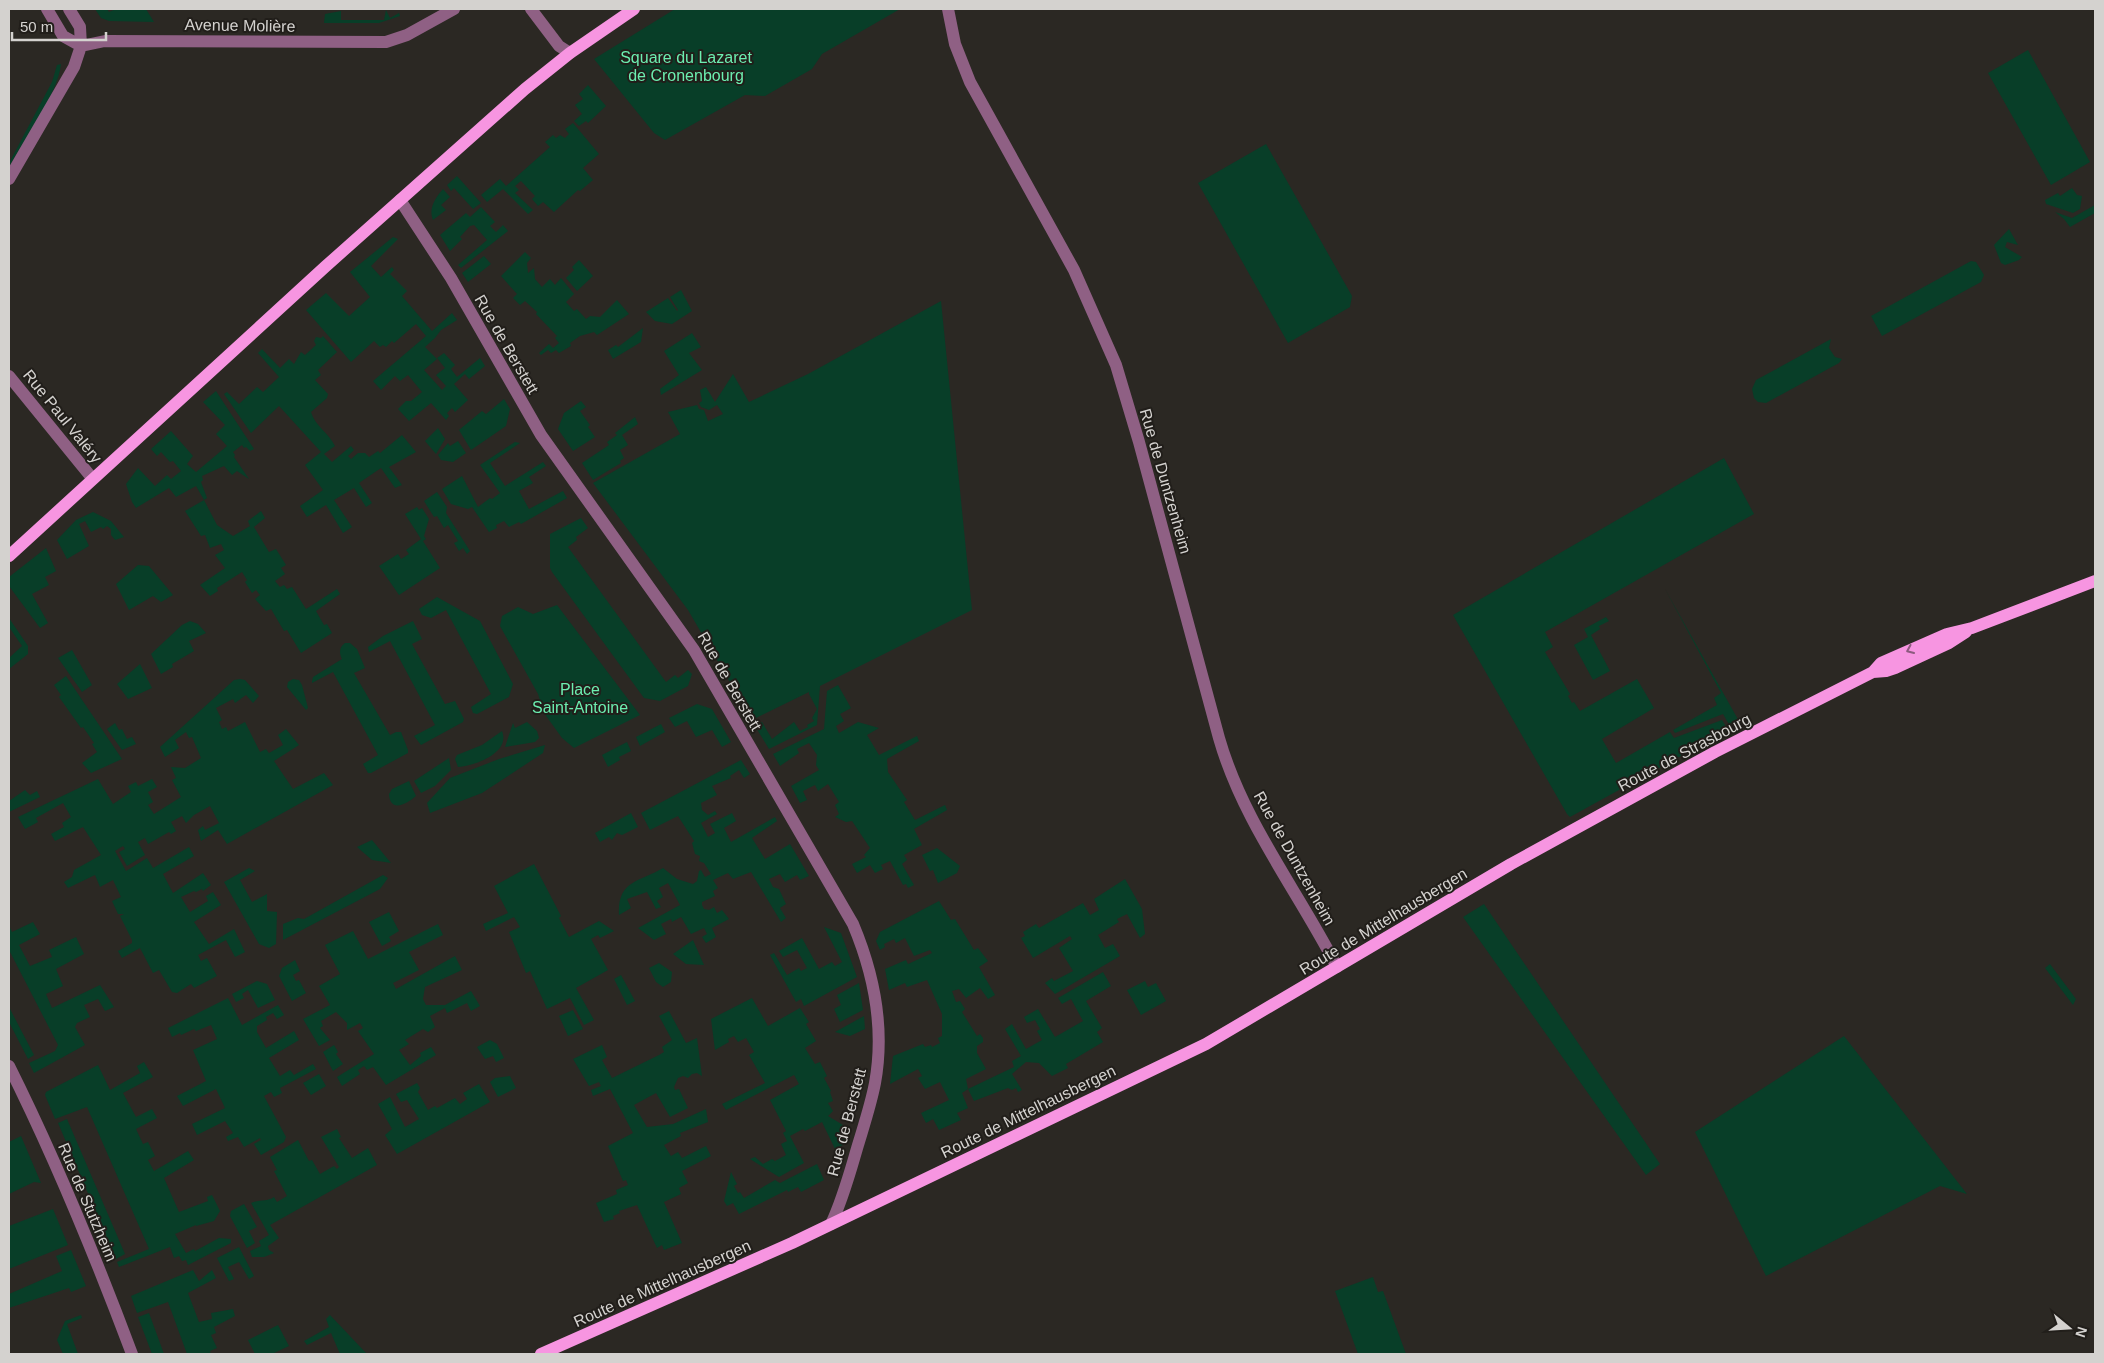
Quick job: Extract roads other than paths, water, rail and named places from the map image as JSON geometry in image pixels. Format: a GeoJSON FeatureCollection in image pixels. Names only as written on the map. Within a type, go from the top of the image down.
{"type":"FeatureCollection","features":[{"type":"Feature","properties":{"kind":"main road"},"geometry":{"type":"LineString","coordinates":[[9,556],[92,478],[525,89],[568,54],[634,9]]}},
{"type":"Feature","properties":{"kind":"main road","name":"Route de Strasbourg"},"geometry":{"type":"LineString","coordinates":[[1511,864],[1715,752],[1873,672],[1881,663],[1891,658],[1947,634],[1972,628],[2095,581]]}},
{"type":"Feature","properties":{"kind":"main road","name":"Route de Mittelhausbergen"},"geometry":{"type":"LineString","coordinates":[[541,1354],[831,1224],[1206,1044],[1511,864]]}},
{"type":"Feature","properties":{"kind":"street"},"geometry":{"type":"LineString","coordinates":[[47,9],[63,36],[81,46]]}},
{"type":"Feature","properties":{"kind":"street"},"geometry":{"type":"LineString","coordinates":[[9,179],[74,67],[81,46],[80,28],[69,9]]}},
{"type":"Feature","properties":{"kind":"street","name":"Avenue Molière"},"geometry":{"type":"LineString","coordinates":[[81,46],[105,41],[386,42],[407,36],[454,9]]}},
{"type":"Feature","properties":{"kind":"street"},"geometry":{"type":"LineString","coordinates":[[532,9],[559,46],[568,54]]}},
{"type":"Feature","properties":{"kind":"street","name":"Rue de Duntzenheim"},"geometry":{"type":"LineString","coordinates":[[948,9],[955,44],[970,82],[1074,270],[1116,366],[1140,442],[1228,769],[1256,828],[1337,967]]}},
{"type":"Feature","properties":{"kind":"street","name":"Rue de Berstett"},"geometry":{"type":"LineString","coordinates":[[400,200],[451,278],[541,435],[694,650],[853,924],[867,959],[875,991],[878,1022],[878,1063],[870,1106],[843,1196],[831,1224]]}},
{"type":"Feature","properties":{"kind":"street","name":"Rue Paul Valéry"},"geometry":{"type":"LineString","coordinates":[[9,376],[92,478]]}},
{"type":"Feature","properties":{"kind":"street","name":"Rue de Stutzheim"},"geometry":{"type":"LineString","coordinates":[[9,1066],[98,1266],[132,1354]]}},
{"type":"Feature","properties":{"kind":"park label","name":"Square du Lazaret de Cronenbourg"},"geometry":{"type":"Point","coordinates":[686,66]}},
{"type":"Feature","properties":{"kind":"park label","name":"Place Saint-Antoine"},"geometry":{"type":"Point","coordinates":[580,698]}}]}
